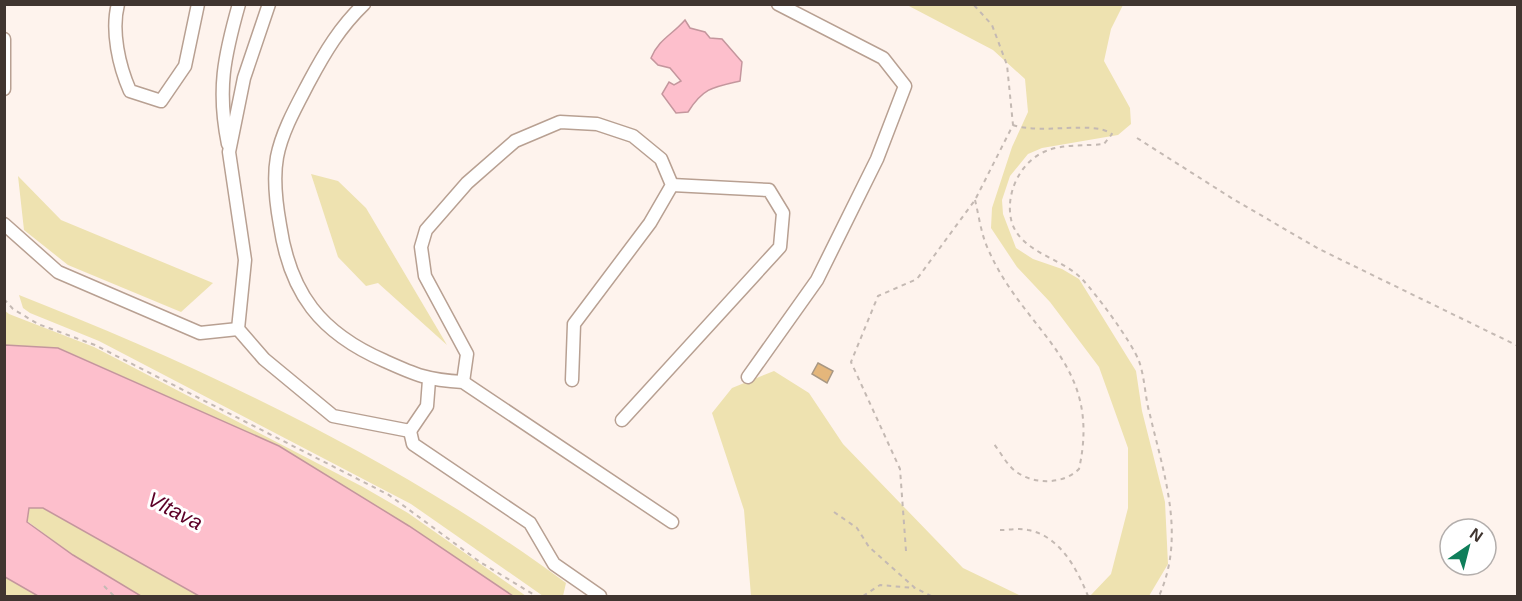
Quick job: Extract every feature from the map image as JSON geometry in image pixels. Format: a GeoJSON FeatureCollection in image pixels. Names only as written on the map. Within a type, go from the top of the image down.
{"type":"FeatureCollection","features":[{"type":"Feature","properties":{"kind":"lane"},"geometry":{"type":"LineString","coordinates":[[118,4],[115,15],[122,71],[130,91],[161,101],[185,66],[198,4]]}},
{"type":"Feature","properties":{"kind":"lane"},"geometry":{"type":"LineString","coordinates":[[239,4],[224,57],[221,110],[245,260],[238,329],[264,359],[333,416],[410,431]]}},
{"type":"Feature","properties":{"kind":"lane"},"geometry":{"type":"LineString","coordinates":[[229,152],[244,78],[269,4]]}},
{"type":"Feature","properties":{"kind":"lane"},"geometry":{"type":"LineString","coordinates":[[364,4],[344,23],[323,56],[292,114],[277,157],[276,202],[284,255],[299,292],[322,321],[362,351],[429,380],[463,382],[672,522]]}},
{"type":"Feature","properties":{"kind":"lane"},"geometry":{"type":"LineString","coordinates":[[748,377],[817,280],[877,159],[905,86],[883,58],[778,4]]}},
{"type":"Feature","properties":{"kind":"lane"},"geometry":{"type":"LineString","coordinates":[[4,39],[4,89]]}},
{"type":"Feature","properties":{"kind":"lane"},"geometry":{"type":"LineString","coordinates":[[463,382],[467,370],[467,354],[425,276],[421,247],[426,230],[467,183],[515,141],[560,122],[597,124],[633,136],[661,159],[672,185]]}},
{"type":"Feature","properties":{"kind":"lane"},"geometry":{"type":"LineString","coordinates":[[572,380],[574,324],[651,223],[672,185]]}},
{"type":"Feature","properties":{"kind":"lane"},"geometry":{"type":"LineString","coordinates":[[622,420],[780,247],[783,213],[769,190],[672,185]]}},
{"type":"Feature","properties":{"kind":"lane"},"geometry":{"type":"LineString","coordinates":[[4,224],[58,272],[200,333],[238,329]]}},
{"type":"Feature","properties":{"kind":"lane"},"geometry":{"type":"LineString","coordinates":[[429,380],[427,406],[410,431],[413,444],[530,523],[554,564],[600,597]]}},
{"type":"Feature","properties":{"kind":"path"},"geometry":{"type":"LineString","coordinates":[[906,551],[900,469],[851,362],[878,296],[917,279],[975,200],[1013,125],[1007,66],[992,25],[973,4]]}},
{"type":"Feature","properties":{"kind":"path"},"geometry":{"type":"LineString","coordinates":[[1013,125],[1046,131],[1103,128],[1112,134],[1104,144],[1047,150],[1030,161],[1016,179],[1009,208],[1017,233],[1035,249],[1083,279],[1139,363],[1150,415],[1164,463],[1170,504],[1173,551],[1159,597]]}},
{"type":"Feature","properties":{"kind":"path"},"geometry":{"type":"LineString","coordinates":[[1137,138],[1233,199],[1319,249],[1518,346]]}},
{"type":"Feature","properties":{"kind":"path"},"geometry":{"type":"LineString","coordinates":[[975,200],[988,249],[1016,297],[1068,367],[1079,392],[1085,421],[1084,445],[1079,469],[1061,480],[1034,480],[1017,472],[994,444]]}},
{"type":"Feature","properties":{"kind":"path"},"geometry":{"type":"LineString","coordinates":[[4,299],[13,309],[38,324],[95,345],[389,495],[420,515],[480,562],[536,597]]}},
{"type":"Feature","properties":{"kind":"path"},"geometry":{"type":"LineString","coordinates":[[834,512],[857,528],[869,547],[915,588],[931,597]]}},
{"type":"Feature","properties":{"kind":"path"},"geometry":{"type":"LineString","coordinates":[[1000,530],[1028,530],[1055,540],[1080,577],[1088,597]]}},
{"type":"Feature","properties":{"kind":"path"},"geometry":{"type":"LineString","coordinates":[[863,597],[880,585],[915,588]]}},
{"type":"Feature","properties":{"kind":"path"},"geometry":{"type":"LineString","coordinates":[[104,586],[114,597]]}},
{"type":"Feature","properties":{"kind":"shaded area"},"geometry":{"type":"Polygon","coordinates":[[[907,5],[1123,5],[1111,29],[1104,61],[1130,108],[1131,124],[1118,135],[1042,148],[1028,154],[1010,176],[1002,200],[1003,214],[1016,248],[1033,259],[1062,269],[1079,279],[1136,371],[1142,411],[1165,502],[1168,564],[1149,596],[1090,596],[1111,574],[1128,508],[1128,448],[1099,367],[1050,302],[1017,267],[991,228],[992,208],[1012,147],[1028,112],[1025,79],[993,50],[907,5]]]}},
{"type":"Feature","properties":{"kind":"shaded area"},"geometry":{"type":"Polygon","coordinates":[[[311,174],[338,181],[366,208],[447,345],[378,283],[366,286],[338,257],[311,174]]]}},
{"type":"Feature","properties":{"kind":"shaded area"},"geometry":{"type":"Polygon","coordinates":[[[18,176],[61,220],[213,283],[181,312],[68,265],[24,230],[18,176]]]}},
{"type":"Feature","properties":{"kind":"shaded area"},"geometry":{"type":"Polygon","coordinates":[[[19,295],[161,354],[302,421],[371,458],[504,539],[566,583],[563,596],[543,596],[411,504],[99,341],[30,313],[23,308],[19,295]]]}},
{"type":"Feature","properties":{"kind":"shaded area"},"geometry":{"type":"Polygon","coordinates":[[[4,310],[94,347],[363,487],[408,513],[526,596],[513,596],[409,526],[279,446],[59,348],[5,345],[4,310]]]}},
{"type":"Feature","properties":{"kind":"shaded area"},"geometry":{"type":"Polygon","coordinates":[[[774,371],[809,393],[843,444],[963,568],[1021,596],[751,596],[744,510],[712,413],[732,388],[774,371]]]}},
{"type":"Feature","properties":{"kind":"shaded area"},"geometry":{"type":"Polygon","coordinates":[[[29,508],[43,508],[199,596],[141,596],[73,555],[27,521],[29,508]]]}},
{"type":"Feature","properties":{"kind":"shaded area"},"geometry":{"type":"Polygon","coordinates":[[[5,577],[38,596],[5,596],[5,577]]]}},
{"type":"Feature","properties":{"kind":"water"},"geometry":{"type":"Polygon","coordinates":[[[685,20],[690,28],[705,32],[710,38],[722,39],[742,62],[740,81],[709,90],[693,104],[688,112],[676,113],[662,94],[669,82],[674,85],[681,81],[670,68],[658,65],[651,58],[662,42],[685,20]]]}},
{"type":"Feature","properties":{"kind":"water","name":"Vltava"},"geometry":{"type":"Polygon","coordinates":[[[5,345],[58,348],[279,446],[409,526],[513,596],[199,596],[43,508],[29,508],[27,522],[73,555],[141,596],[38,596],[5,577],[5,345]]]}},
{"type":"Feature","properties":{"kind":"building"},"geometry":{"type":"Polygon","coordinates":[[[818,363],[833,371],[827,383],[812,374],[818,363]]]}}]}
